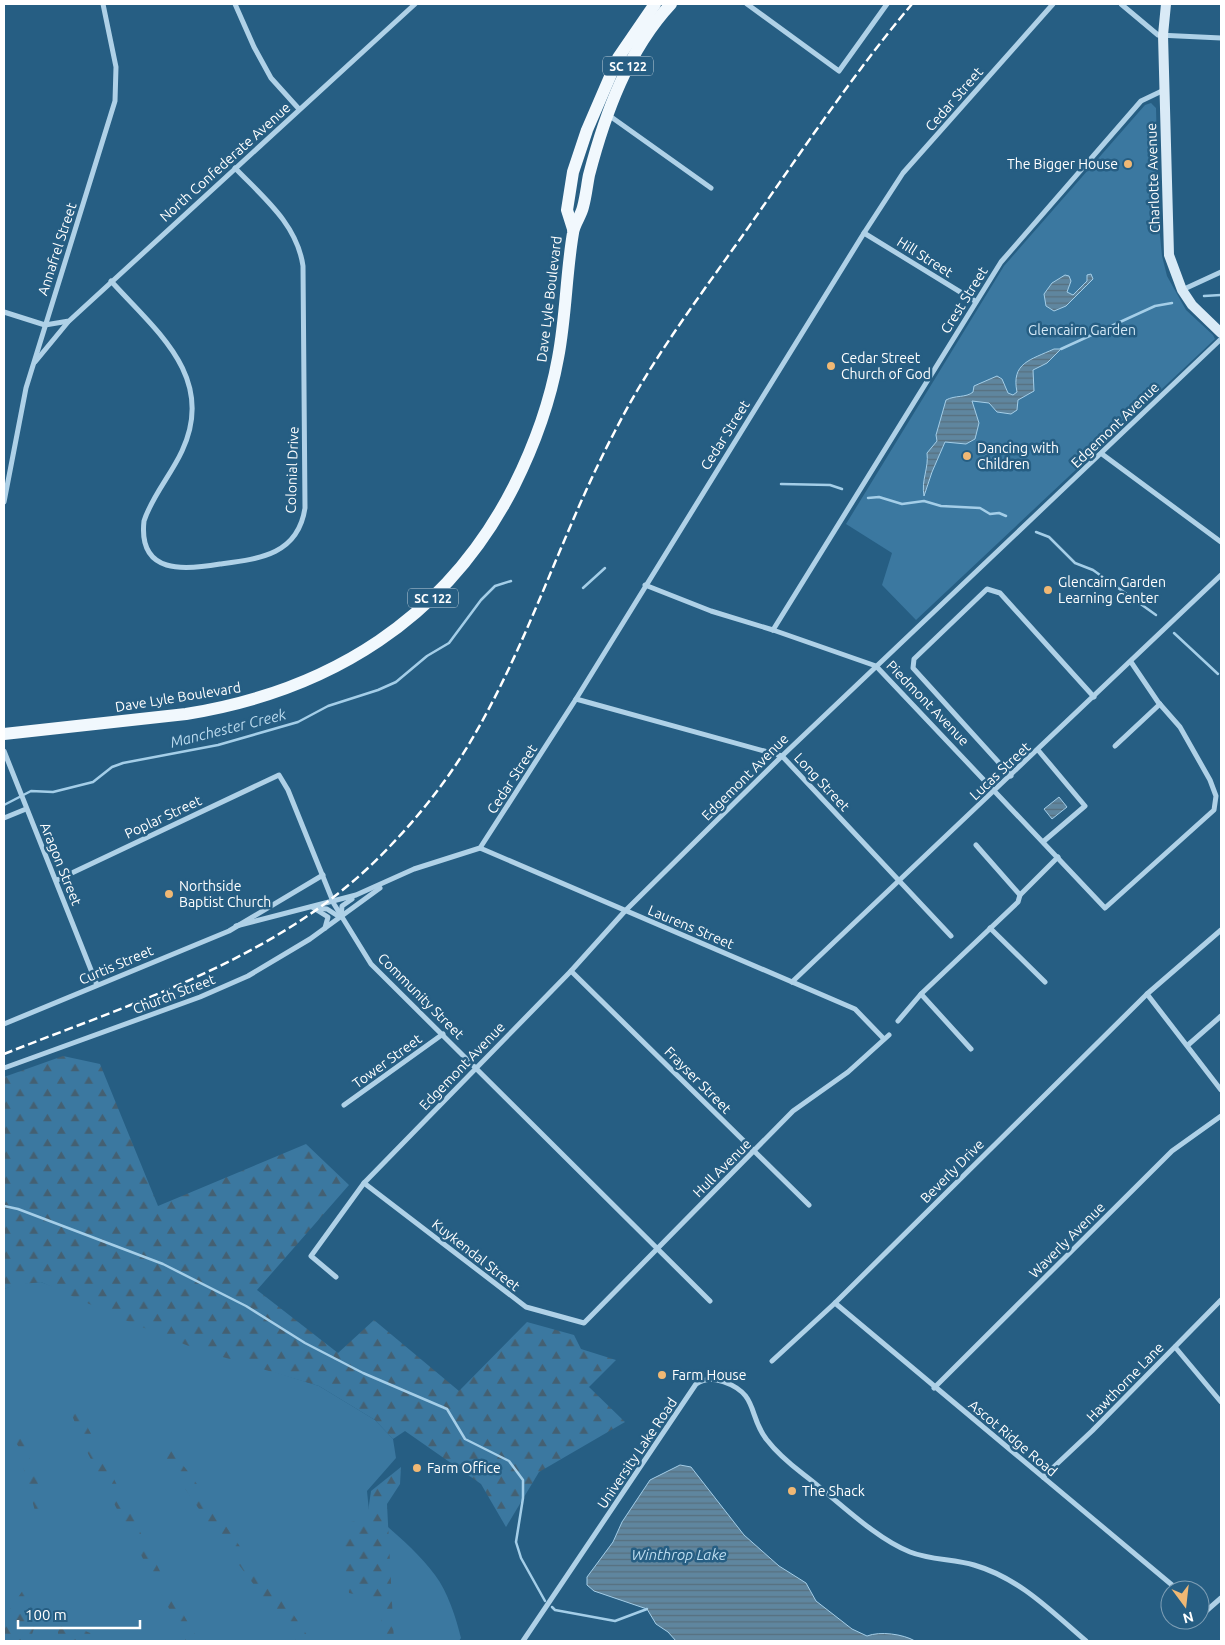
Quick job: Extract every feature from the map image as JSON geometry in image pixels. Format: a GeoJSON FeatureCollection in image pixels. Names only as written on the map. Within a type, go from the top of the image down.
{"type":"FeatureCollection","features":[{"type":"Feature","properties":{"kind":"main road","name":"Dave Lyle Boulevard"},"geometry":{"type":"LineString","coordinates":[[573,229],[568,210],[573,172],[597,107],[618,58],[655,4]]}},
{"type":"Feature","properties":{"kind":"main road","name":"Dave Lyle Boulevard"},"geometry":{"type":"LineString","coordinates":[[4,734],[186,714],[246,702],[289,688],[330,670],[371,647],[414,616],[454,576],[488,532],[503,508],[532,446],[550,393],[558,361],[573,229],[582,209],[589,176],[608,114],[629,64],[671,4]]}},
{"type":"Feature","properties":{"kind":"street","name":"Annafrel Street"},"geometry":{"type":"LineString","coordinates":[[4,502],[13,447],[34,364],[115,101],[116,67],[103,4]]}},
{"type":"Feature","properties":{"kind":"street"},"geometry":{"type":"LineString","coordinates":[[235,4],[254,47],[271,78],[299,109]]}},
{"type":"Feature","properties":{"kind":"street","name":"North Confederate Avenue"},"geometry":{"type":"LineString","coordinates":[[34,364],[69,321],[415,4]]}},
{"type":"Feature","properties":{"kind":"street"},"geometry":{"type":"LineString","coordinates":[[747,4],[839,71],[887,4]]}},
{"type":"Feature","properties":{"kind":"street","name":"Cedar Street"},"geometry":{"type":"LineString","coordinates":[[480,848],[576,699],[645,585],[903,173],[1053,4]]}},
{"type":"Feature","properties":{"kind":"street"},"geometry":{"type":"LineString","coordinates":[[1121,4],[1158,35],[1221,38]]}},
{"type":"Feature","properties":{"kind":"street","name":"Charlotte Avenue"},"geometry":{"type":"LineString","coordinates":[[1166,4],[1162,36],[1170,254],[1174,273],[1182,290],[1192,305],[1221,333]]}},
{"type":"Feature","properties":{"kind":"street","name":"Crest Street"},"geometry":{"type":"LineString","coordinates":[[773,630],[975,301],[1001,262],[1141,101],[1164,90]]}},
{"type":"Feature","properties":{"kind":"street"},"geometry":{"type":"LineString","coordinates":[[597,107],[711,188]]}},
{"type":"Feature","properties":{"kind":"street","name":"Colonial Drive"},"geometry":{"type":"LineString","coordinates":[[111,282],[176,353],[187,377],[192,399],[191,425],[186,443],[144,521],[144,535],[148,548],[163,564],[183,569],[264,558],[279,550],[296,534],[304,517],[305,508],[303,266],[297,242],[288,226],[235,168]]}},
{"type":"Feature","properties":{"kind":"street","name":"Hill Street"},"geometry":{"type":"LineString","coordinates":[[864,233],[975,301]]}},
{"type":"Feature","properties":{"kind":"street"},"geometry":{"type":"LineString","coordinates":[[1182,290],[1221,272]]}},
{"type":"Feature","properties":{"kind":"street"},"geometry":{"type":"LineString","coordinates":[[4,312],[46,325],[69,321]]}},
{"type":"Feature","properties":{"kind":"street","name":"Edgemont Avenue"},"geometry":{"type":"LineString","coordinates":[[336,1277],[311,1256],[364,1183],[571,971],[625,911],[782,756],[1221,339]]}},
{"type":"Feature","properties":{"kind":"street"},"geometry":{"type":"LineString","coordinates":[[1102,454],[1221,542]]}},
{"type":"Feature","properties":{"kind":"street","name":"Lucas Street"},"geometry":{"type":"LineString","coordinates":[[792,982],[996,791],[1221,575]]}},
{"type":"Feature","properties":{"kind":"street","name":"Piedmont Avenue"},"geometry":{"type":"LineString","coordinates":[[645,585],[711,611],[773,630],[876,666],[1044,841],[1105,908],[1214,810],[1216,796],[1210,780],[1180,727],[1160,704]]}},
{"type":"Feature","properties":{"kind":"street"},"geometry":{"type":"LineString","coordinates":[[1011,776],[913,668],[914,659],[987,588],[1000,593],[1094,697]]}},
{"type":"Feature","properties":{"kind":"street"},"geometry":{"type":"LineString","coordinates":[[1115,746],[1160,704],[1131,662]]}},
{"type":"Feature","properties":{"kind":"street","name":"Long Street"},"geometry":{"type":"LineString","coordinates":[[576,699],[782,756],[951,936]]}},
{"type":"Feature","properties":{"kind":"street"},"geometry":{"type":"LineString","coordinates":[[1038,750],[1085,806],[1044,841]]}},
{"type":"Feature","properties":{"kind":"street","name":"Aragon Street"},"geometry":{"type":"LineString","coordinates":[[4,752],[57,880],[97,985]]}},
{"type":"Feature","properties":{"kind":"street","name":"Community Street"},"geometry":{"type":"LineString","coordinates":[[279,775],[288,790],[340,918],[371,964],[710,1301]]}},
{"type":"Feature","properties":{"kind":"street","name":"Poplar Street"},"geometry":{"type":"LineString","coordinates":[[57,880],[279,775]]}},
{"type":"Feature","properties":{"kind":"street"},"geometry":{"type":"LineString","coordinates":[[4,818],[26,809]]}},
{"type":"Feature","properties":{"kind":"street"},"geometry":{"type":"LineString","coordinates":[[976,845],[1020,895]]}},
{"type":"Feature","properties":{"kind":"street","name":"Curtis Street"},"geometry":{"type":"LineString","coordinates":[[236,926],[356,895],[421,867],[480,848]]}},
{"type":"Feature","properties":{"kind":"street","name":"Laurens Street"},"geometry":{"type":"LineString","coordinates":[[480,848],[855,1009],[884,1039]]}},
{"type":"Feature","properties":{"kind":"street"},"geometry":{"type":"LineString","coordinates":[[898,1021],[921,994],[1018,902],[1020,895],[1058,857]]}},
{"type":"Feature","properties":{"kind":"street","name":"Curtis Street"},"geometry":{"type":"LineString","coordinates":[[4,1024],[236,926],[323,875]]}},
{"type":"Feature","properties":{"kind":"street","name":"Church Street"},"geometry":{"type":"LineString","coordinates":[[4,1068],[226,986],[279,958],[340,918],[386,883]]}},
{"type":"Feature","properties":{"kind":"street"},"geometry":{"type":"LineString","coordinates":[[312,907],[327,909],[340,918],[342,906],[356,895]]}},
{"type":"Feature","properties":{"kind":"street"},"geometry":{"type":"LineString","coordinates":[[312,907],[328,917],[325,928]]}},
{"type":"Feature","properties":{"kind":"street"},"geometry":{"type":"LineString","coordinates":[[990,928],[1045,982]]}},
{"type":"Feature","properties":{"kind":"street","name":"Beverly Drive"},"geometry":{"type":"LineString","coordinates":[[772,1361],[834,1303],[1147,994],[1221,930]]}},
{"type":"Feature","properties":{"kind":"street","name":"Frayser Street"},"geometry":{"type":"LineString","coordinates":[[571,971],[809,1204]]}},
{"type":"Feature","properties":{"kind":"street"},"geometry":{"type":"LineString","coordinates":[[921,994],[971,1049]]}},
{"type":"Feature","properties":{"kind":"street"},"geometry":{"type":"LineString","coordinates":[[1147,994],[1221,1090]]}},
{"type":"Feature","properties":{"kind":"street"},"geometry":{"type":"LineString","coordinates":[[1188,1045],[1221,1016]]}},
{"type":"Feature","properties":{"kind":"street","name":"Tower Street"},"geometry":{"type":"LineString","coordinates":[[344,1105],[443,1034]]}},
{"type":"Feature","properties":{"kind":"street","name":"Hull Avenue"},"geometry":{"type":"LineString","coordinates":[[584,1323],[755,1152],[793,1111],[848,1072],[889,1035]]}},
{"type":"Feature","properties":{"kind":"street","name":"Waverly Avenue"},"geometry":{"type":"LineString","coordinates":[[934,1388],[1172,1151],[1221,1116]]}},
{"type":"Feature","properties":{"kind":"street","name":"Kuykendal Street"},"geometry":{"type":"LineString","coordinates":[[364,1183],[526,1307],[584,1323]]}},
{"type":"Feature","properties":{"kind":"street","name":"Hawthorne Lane"},"geometry":{"type":"LineString","coordinates":[[1043,1477],[1092,1431],[1221,1300]]}},
{"type":"Feature","properties":{"kind":"street","name":"Ascot Ridge Road"},"geometry":{"type":"LineString","coordinates":[[834,1303],[1166,1580]]}},
{"type":"Feature","properties":{"kind":"street"},"geometry":{"type":"LineString","coordinates":[[1174,1347],[1221,1402]]}},
{"type":"Feature","properties":{"kind":"street","name":"University Lake Road"},"geometry":{"type":"LineString","coordinates":[[523,1641],[696,1384],[708,1378],[718,1379],[741,1390],[750,1400],[766,1439],[791,1465],[869,1526],[911,1552],[973,1565],[1004,1575],[1086,1641]]}},
{"type":"Feature","properties":{"kind":"street"},"geometry":{"type":"LineString","coordinates":[[1210,1608],[1221,1598]]}},
{"type":"Feature","properties":{"kind":"green space","name":"Glencairn Garden"},"geometry":{"type":"Polygon","coordinates":[[[1151,103],[1156,108],[1159,225],[1162,256],[1167,276],[1186,310],[1215,339],[916,620],[882,585],[892,553],[846,524],[1004,266],[1145,105],[1151,103]]]}},
{"type":"Feature","properties":{"kind":"green space"},"geometry":{"type":"Polygon","coordinates":[[[63,1056],[100,1064],[158,1206],[306,1144],[349,1185],[257,1290],[338,1353],[374,1320],[459,1391],[527,1322],[574,1335],[581,1349],[616,1360],[589,1387],[625,1422],[539,1472],[506,1527],[481,1484],[405,1431],[393,1439],[375,1420],[319,1386],[196,1349],[120,1318],[41,1282],[16,1285],[4,1289],[4,1077],[63,1056]]]}},
{"type":"Feature","properties":{"kind":"green space"},"geometry":{"type":"Polygon","coordinates":[[[41,1282],[262,1368],[319,1386],[375,1420],[393,1439],[396,1458],[367,1491],[369,1511],[412,1549],[435,1575],[451,1605],[461,1638],[459,1641],[4,1641],[4,1289],[16,1284],[41,1282]]]}},
{"type":"Feature","properties":{"kind":"green space"},"geometry":{"type":"Polygon","coordinates":[[[76,1406],[166,1583],[199,1641],[186,1641],[84,1446],[70,1410],[76,1406]]]}},
{"type":"Feature","properties":{"kind":"green space"},"geometry":{"type":"Polygon","coordinates":[[[15,1424],[23,1431],[25,1448],[37,1477],[42,1508],[35,1511],[21,1451],[11,1434],[15,1424]]]}},
{"type":"Feature","properties":{"kind":"green space"},"geometry":{"type":"Polygon","coordinates":[[[170,1449],[190,1474],[250,1561],[279,1593],[311,1641],[297,1641],[226,1548],[161,1450],[170,1449]]]}},
{"type":"Feature","properties":{"kind":"green space"},"geometry":{"type":"Polygon","coordinates":[[[401,1467],[400,1484],[387,1504],[394,1641],[384,1641],[379,1600],[349,1593],[343,1549],[345,1523],[367,1519],[371,1491],[401,1467]]]}},
{"type":"Feature","properties":{"kind":"green space"},"geometry":{"type":"Polygon","coordinates":[[[23,1590],[36,1622],[30,1641],[4,1641],[4,1618],[23,1590]]]}},
{"type":"Feature","properties":{"kind":"green space"},"geometry":{"type":"Polygon","coordinates":[[[58,1619],[90,1633],[94,1641],[58,1641],[58,1619]]]}},
{"type":"Feature","properties":{"kind":"water"},"geometry":{"type":"Polygon","coordinates":[[[1091,274],[1093,279],[1066,306],[1054,311],[1046,306],[1044,294],[1052,283],[1065,275],[1069,276],[1071,281],[1067,292],[1073,295],[1087,281],[1087,275],[1091,274]]]}},
{"type":"Feature","properties":{"kind":"water"},"geometry":{"type":"Polygon","coordinates":[[[1054,349],[1061,349],[1047,363],[1033,370],[1034,391],[1018,400],[1017,410],[1011,414],[997,412],[989,403],[972,401],[979,423],[975,439],[966,444],[945,442],[924,496],[923,485],[927,453],[937,441],[936,435],[946,400],[970,394],[973,392],[974,386],[997,376],[1002,379],[1008,393],[1013,395],[1017,392],[1017,375],[1024,364],[1054,349]]]}},
{"type":"Feature","properties":{"kind":"water"},"geometry":{"type":"Polygon","coordinates":[[[1059,797],[1067,807],[1052,819],[1044,809],[1059,797]]]}},
{"type":"Feature","properties":{"kind":"water","name":"Winthrop Lake"},"geometry":{"type":"Polygon","coordinates":[[[680,1465],[691,1467],[744,1535],[779,1566],[806,1583],[816,1601],[852,1629],[867,1636],[872,1634],[891,1634],[915,1641],[676,1641],[668,1632],[656,1624],[647,1609],[594,1591],[587,1585],[587,1577],[613,1542],[622,1522],[650,1480],[680,1465]]]}},
{"type":"Feature","properties":{"kind":"waterway"},"geometry":{"type":"LineString","coordinates":[[1204,296],[1221,295]]}},
{"type":"Feature","properties":{"kind":"waterway"},"geometry":{"type":"LineString","coordinates":[[1061,349],[1155,306],[1172,303]]}},
{"type":"Feature","properties":{"kind":"waterway"},"geometry":{"type":"LineString","coordinates":[[781,484],[830,485],[842,489]]}},
{"type":"Feature","properties":{"kind":"waterway"},"geometry":{"type":"LineString","coordinates":[[868,498],[879,497],[902,504],[924,501],[941,506],[980,508],[990,514],[999,513],[1006,516]]}},
{"type":"Feature","properties":{"kind":"waterway"},"geometry":{"type":"LineString","coordinates":[[1036,532],[1049,537],[1075,563],[1093,570],[1156,615]]}},
{"type":"Feature","properties":{"kind":"waterway"},"geometry":{"type":"LineString","coordinates":[[583,588],[605,568]]}},
{"type":"Feature","properties":{"kind":"waterway","name":"Manchester Creek"},"geometry":{"type":"LineString","coordinates":[[4,805],[31,791],[53,792],[93,782],[112,767],[123,763],[218,745],[298,722],[328,706],[378,690],[396,682],[427,656],[449,643],[481,600],[495,586],[511,581]]}},
{"type":"Feature","properties":{"kind":"waterway"},"geometry":{"type":"LineString","coordinates":[[1174,633],[1218,674]]}},
{"type":"Feature","properties":{"kind":"waterway"},"geometry":{"type":"LineString","coordinates":[[4,1206],[18,1209],[163,1264],[246,1306],[305,1343],[363,1373],[447,1409],[465,1439],[509,1461],[523,1480],[523,1498],[516,1542],[521,1558],[545,1601]]}},
{"type":"Feature","properties":{"kind":"waterway"},"geometry":{"type":"LineString","coordinates":[[552,1607],[555,1610],[615,1621],[647,1609]]}},
{"type":"Feature","properties":{"kind":"railway"},"geometry":{"type":"LineString","coordinates":[[4,1054],[148,998],[242,955],[286,930],[329,901],[368,868],[406,829],[451,772],[484,718],[523,637],[595,471],[645,377],[828,113],[912,4]]}},
{"type":"Feature","properties":{"kind":"place","name":"The Bigger House"},"geometry":{"type":"Point","coordinates":[1128,164]}},
{"type":"Feature","properties":{"kind":"place","name":"Cedar Street Church of God"},"geometry":{"type":"Point","coordinates":[831,366]}},
{"type":"Feature","properties":{"kind":"place","name":"Dancing with Children"},"geometry":{"type":"Point","coordinates":[967,456]}},
{"type":"Feature","properties":{"kind":"place","name":"Glencairn Garden Learning Center"},"geometry":{"type":"Point","coordinates":[1048,590]}},
{"type":"Feature","properties":{"kind":"place","name":"Northside Baptist Church"},"geometry":{"type":"Point","coordinates":[169,894]}},
{"type":"Feature","properties":{"kind":"place","name":"Farm House"},"geometry":{"type":"Point","coordinates":[662,1375]}},
{"type":"Feature","properties":{"kind":"place","name":"Farm Office"},"geometry":{"type":"Point","coordinates":[417,1468]}},
{"type":"Feature","properties":{"kind":"place","name":"The Shack"},"geometry":{"type":"Point","coordinates":[792,1491]}}]}
